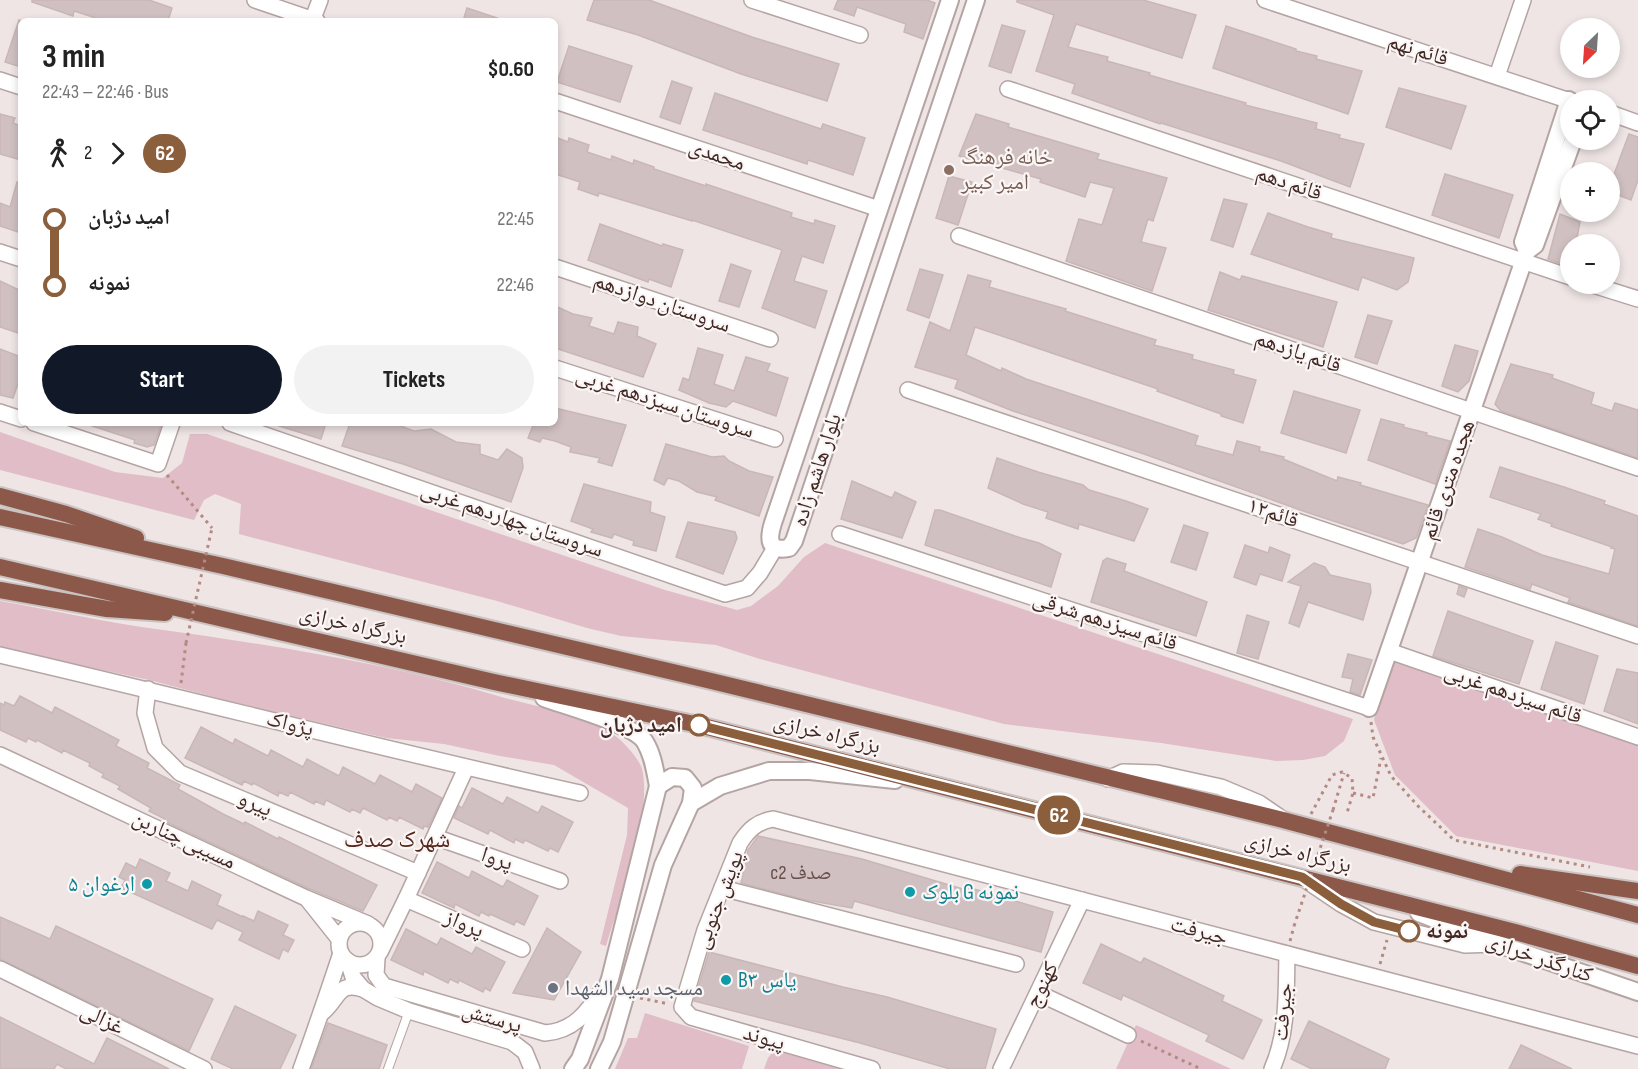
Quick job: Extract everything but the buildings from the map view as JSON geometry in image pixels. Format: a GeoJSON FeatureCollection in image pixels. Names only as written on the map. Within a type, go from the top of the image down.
{"type":"FeatureCollection","features":[{"type":"Feature","properties":{"kind":"highway"},"geometry":{"type":"LineString","coordinates":[[0,496],[66,514],[223,566]]}},
{"type":"Feature","properties":{"kind":"highway","name":"بزرگراه خرازی"},"geometry":{"type":"LineString","coordinates":[[0,517],[223,566],[707,680],[1283,820],[1638,915]]}},
{"type":"Feature","properties":{"kind":"highway","name":"بزرگراه خرازی"},"geometry":{"type":"LineString","coordinates":[[0,567],[494,682],[699,725],[1302,877],[1638,966]]}},
{"type":"Feature","properties":{"kind":"highway"},"geometry":{"type":"LineString","coordinates":[[0,590],[107,609],[219,617]]}},
{"type":"Feature","properties":{"kind":"highway"},"geometry":{"type":"LineString","coordinates":[[1454,865],[1638,891]]}},
{"type":"Feature","properties":{"kind":"street"},"geometry":{"type":"LineString","coordinates":[[255,0],[308,18]]}},
{"type":"Feature","properties":{"kind":"street"},"geometry":{"type":"LineString","coordinates":[[315,18],[320,0]]}},
{"type":"Feature","properties":{"kind":"street"},"geometry":{"type":"LineString","coordinates":[[752,0],[860,35]]}},
{"type":"Feature","properties":{"kind":"street","name":"بلوار هاشم زاده"},"geometry":{"type":"LineString","coordinates":[[950,0],[769,536],[775,548],[789,548],[794,542],[976,0]]}},
{"type":"Feature","properties":{"kind":"street","name":"قائم نهم"},"geometry":{"type":"LineString","coordinates":[[1265,0],[1560,97]]}},
{"type":"Feature","properties":{"kind":"street"},"geometry":{"type":"LineString","coordinates":[[1497,76],[1523,0]]}},
{"type":"Feature","properties":{"kind":"street"},"geometry":{"type":"LineString","coordinates":[[0,80],[18,86]]}},
{"type":"Feature","properties":{"kind":"street","name":"قائم دهم"},"geometry":{"type":"LineString","coordinates":[[1008,89],[1525,256],[1560,272]]}},
{"type":"Feature","properties":{"kind":"street","name":"محمدی"},"geometry":{"type":"LineString","coordinates":[[558,102],[879,209]]}},
{"type":"Feature","properties":{"kind":"street"},"geometry":{"type":"LineString","coordinates":[[1620,117],[1638,123]]}},
{"type":"Feature","properties":{"kind":"street","name":"هجده متری قائم"},"geometry":{"type":"LineString","coordinates":[[1525,256],[1523,242],[1560,130]]}},
{"type":"Feature","properties":{"kind":"street","name":"هجده متری قائم"},"geometry":{"type":"LineString","coordinates":[[1369,708],[1525,256],[1535,245],[1569,150]]}},
{"type":"Feature","properties":{"kind":"street","name":"قائم یازدهم"},"geometry":{"type":"LineString","coordinates":[[959,236],[1638,468]]}},
{"type":"Feature","properties":{"kind":"street"},"geometry":{"type":"LineString","coordinates":[[0,252],[18,258]]}},
{"type":"Feature","properties":{"kind":"street","name":"سروستان دوازدهم"},"geometry":{"type":"LineString","coordinates":[[558,268],[770,339]]}},
{"type":"Feature","properties":{"kind":"street"},"geometry":{"type":"LineString","coordinates":[[1620,293],[1638,299]]}},
{"type":"Feature","properties":{"kind":"street"},"geometry":{"type":"LineString","coordinates":[[826,366],[850,373]]}},
{"type":"Feature","properties":{"kind":"street","name":"سروستان سیزدهم غربی"},"geometry":{"type":"LineString","coordinates":[[558,369],[775,439]]}},
{"type":"Feature","properties":{"kind":"street","name":"قائم۱۲"},"geometry":{"type":"LineString","coordinates":[[908,390],[1638,636]]}},
{"type":"Feature","properties":{"kind":"street"},"geometry":{"type":"LineString","coordinates":[[0,412],[18,418]]}},
{"type":"Feature","properties":{"kind":"street"},"geometry":{"type":"LineString","coordinates":[[43,426],[158,464],[171,426]]}},
{"type":"Feature","properties":{"kind":"street","name":"سروستان چهاردهم غربی"},"geometry":{"type":"LineString","coordinates":[[239,426],[725,594],[747,588],[760,573],[775,548]]}},
{"type":"Feature","properties":{"kind":"street","name":"قائم سیزدهم شرقی"},"geometry":{"type":"LineString","coordinates":[[840,534],[1369,708]]}},
{"type":"Feature","properties":{"kind":"street","name":"قائم سیزدهم غربی"},"geometry":{"type":"LineString","coordinates":[[1389,651],[1638,737]]}},
{"type":"Feature","properties":{"kind":"street","name":"پژواک"},"geometry":{"type":"LineString","coordinates":[[0,655],[148,689],[466,768],[580,793]]}},
{"type":"Feature","properties":{"kind":"street"},"geometry":{"type":"LineString","coordinates":[[494,682],[621,724],[644,740],[653,762],[658,786],[610,979],[580,1059],[573,1069]]}},
{"type":"Feature","properties":{"kind":"street","name":"پیرو"},"geometry":{"type":"LineString","coordinates":[[148,689],[144,713],[155,748],[180,773],[418,873]]}},
{"type":"Feature","properties":{"kind":"street","name":"مسیبی چناربن"},"geometry":{"type":"LineString","coordinates":[[0,755],[371,926]]}},
{"type":"Feature","properties":{"kind":"street"},"geometry":{"type":"LineString","coordinates":[[306,898],[343,951],[358,965],[365,965],[378,955],[466,768]]}},
{"type":"Feature","properties":{"kind":"street"},"geometry":{"type":"LineString","coordinates":[[691,803],[720,786],[769,771],[810,771],[944,786]]}},
{"type":"Feature","properties":{"kind":"street"},"geometry":{"type":"LineString","coordinates":[[599,1069],[612,1042],[663,865],[691,803],[693,788],[685,778],[672,777],[658,786]]}},
{"type":"Feature","properties":{"kind":"street","name":"جيرفت"},"geometry":{"type":"LineString","coordinates":[[759,822],[773,819],[1638,1046]]}},
{"type":"Feature","properties":{"kind":"street","name":"پویش جنوبی"},"geometry":{"type":"LineString","coordinates":[[686,1012],[705,930],[740,843],[759,822]]}},
{"type":"Feature","properties":{"kind":"street","name":"پروا"},"geometry":{"type":"LineString","coordinates":[[435,837],[560,880]]}},
{"type":"Feature","properties":{"kind":"street"},"geometry":{"type":"LineString","coordinates":[[1302,877],[1341,904],[1374,922],[1465,945],[1498,944]]}},
{"type":"Feature","properties":{"kind":"street"},"geometry":{"type":"LineString","coordinates":[[722,888],[1016,964]]}},
{"type":"Feature","properties":{"kind":"street","name":"کنارگذر خرازی"},"geometry":{"type":"LineString","coordinates":[[1373,896],[1498,944],[1638,992]]}},
{"type":"Feature","properties":{"kind":"street"},"geometry":{"type":"LineString","coordinates":[[301,1069],[322,1012],[328,987],[343,951],[347,927],[354,924],[371,926],[406,899]]}},
{"type":"Feature","properties":{"kind":"street","name":"پرواز"},"geometry":{"type":"LineString","coordinates":[[406,899],[522,949]]}},
{"type":"Feature","properties":{"kind":"street","name":"كهنوج"},"geometry":{"type":"LineString","coordinates":[[1001,1069],[1082,900]]}},
{"type":"Feature","properties":{"kind":"street"},"geometry":{"type":"LineString","coordinates":[[371,926],[381,939],[378,955]]}},
{"type":"Feature","properties":{"kind":"street"},"geometry":{"type":"LineString","coordinates":[[343,951],[353,977],[363,989]]}},
{"type":"Feature","properties":{"kind":"street","name":"جیرفت"},"geometry":{"type":"LineString","coordinates":[[1272,1069],[1279,1053],[1285,1020],[1287,954]]}},
{"type":"Feature","properties":{"kind":"street","name":"پرستش"},"geometry":{"type":"LineString","coordinates":[[378,955],[376,975],[384,986],[545,1033],[557,1032],[577,1021],[587,1012],[610,979]]}},
{"type":"Feature","properties":{"kind":"street","name":"غزالی"},"geometry":{"type":"LineString","coordinates":[[0,969],[204,1069]]}},
{"type":"Feature","properties":{"kind":"street"},"geometry":{"type":"LineString","coordinates":[[322,1012],[333,1004],[346,986],[363,989]]}},
{"type":"Feature","properties":{"kind":"street","name":"پرستش"},"geometry":{"type":"LineString","coordinates":[[363,989],[409,1011],[512,1042],[525,1052],[532,1069]]}},
{"type":"Feature","properties":{"kind":"street"},"geometry":{"type":"LineString","coordinates":[[1038,993],[1128,1035]]}},
{"type":"Feature","properties":{"kind":"street","name":"پیوند"},"geometry":{"type":"LineString","coordinates":[[686,1012],[872,1069]]}},
{"type":"Feature","properties":{"kind":"lane"},"geometry":{"type":"LineString","coordinates":[[388,1069],[409,1011]]}},
{"type":"Feature","properties":{"kind":"path"},"geometry":{"type":"LineString","coordinates":[[158,464],[212,528],[186,643],[180,697]]}},
{"type":"Feature","properties":{"kind":"path"},"geometry":{"type":"LineString","coordinates":[[1369,708],[1373,737],[1390,776],[1405,794],[1455,840],[1592,867]]}},
{"type":"Feature","properties":{"kind":"path"},"geometry":{"type":"LineString","coordinates":[[1353,793],[1373,798],[1381,758]]}},
{"type":"Feature","properties":{"kind":"path"},"geometry":{"type":"LineString","coordinates":[[1308,822],[1332,775],[1337,772],[1352,778],[1353,793],[1347,813]]}},
{"type":"Feature","properties":{"kind":"path"},"geometry":{"type":"LineString","coordinates":[[1294,926],[1344,773]]}},
{"type":"Feature","properties":{"kind":"path"},"geometry":{"type":"LineString","coordinates":[[1377,978],[1386,940]]}},
{"type":"Feature","properties":{"kind":"path"},"geometry":{"type":"LineString","coordinates":[[626,994],[686,1012]]}},
{"type":"Feature","properties":{"kind":"path"},"geometry":{"type":"LineString","coordinates":[[1128,1035],[1201,1069]]}},
{"type":"Feature","properties":{"kind":"shaded area"},"geometry":{"type":"Polygon","coordinates":[[[0,432],[115,472],[163,478],[182,463],[190,434],[207,434],[665,590],[737,610],[751,606],[778,586],[804,557],[825,543],[1353,719],[1344,741],[1325,756],[1276,761],[1161,743],[1004,724],[760,659],[716,645],[621,636],[587,628],[497,601],[239,534],[241,504],[215,494],[204,500],[194,520],[0,470],[0,432]]]}},
{"type":"Feature","properties":{"kind":"shaded area"},"geometry":{"type":"Polygon","coordinates":[[[0,601],[117,623],[286,649],[414,674],[564,713],[607,730],[625,745],[640,763],[644,787],[639,833],[606,946],[600,944],[627,835],[628,808],[554,765],[444,744],[386,738],[149,680],[0,648],[0,601]]]}},
{"type":"Feature","properties":{"kind":"shaded area"},"geometry":{"type":"Polygon","coordinates":[[[1389,651],[1638,737],[1638,871],[1456,836],[1395,775],[1374,720],[1389,651]]]}},
{"type":"Feature","properties":{"kind":"shaded area"},"geometry":{"type":"Polygon","coordinates":[[[645,1013],[749,1046],[742,1069],[615,1069],[628,1038],[637,1038],[645,1013]]]}},
{"type":"Feature","properties":{"kind":"shaded area"},"geometry":{"type":"Polygon","coordinates":[[[1136,1025],[1231,1069],[1116,1069],[1136,1025]]]}},
{"type":"Feature","properties":{"kind":"shaded area"},"geometry":{"type":"Polygon","coordinates":[[[776,1048],[851,1069],[764,1069],[768,1058],[776,1048]]]}},
{"type":"Feature","properties":{"kind":"bus line","name":"62"},"geometry":{"type":"LineString","coordinates":[[699,725],[1302,877],[1341,904],[1374,922],[1409,931]]}},
{"type":"Feature","properties":{"kind":"place","name":"خانه فرهنگ امیر کبیر"},"geometry":{"type":"Point","coordinates":[949,170]}},
{"type":"Feature","properties":{"kind":"place","name":"امید دژبان"},"geometry":{"type":"Point","coordinates":[699,725]}},
{"type":"Feature","properties":{"kind":"place","name":"ارغوان ۵"},"geometry":{"type":"Point","coordinates":[147,884]}},
{"type":"Feature","properties":{"kind":"place","name":"بلوک G نمونه"},"geometry":{"type":"Point","coordinates":[910,892]}},
{"type":"Feature","properties":{"kind":"place","name":"نمونه"},"geometry":{"type":"Point","coordinates":[1409,931]}},
{"type":"Feature","properties":{"kind":"place","name":"B۳ یاس"},"geometry":{"type":"Point","coordinates":[726,980]}},
{"type":"Feature","properties":{"kind":"place","name":"مسجد سید الشهدا"},"geometry":{"type":"Point","coordinates":[553,988]}},
{"type":"Feature","properties":{"kind":"district","name":"شهرک صدف"},"geometry":{"type":"Point","coordinates":[397,839]}}]}
